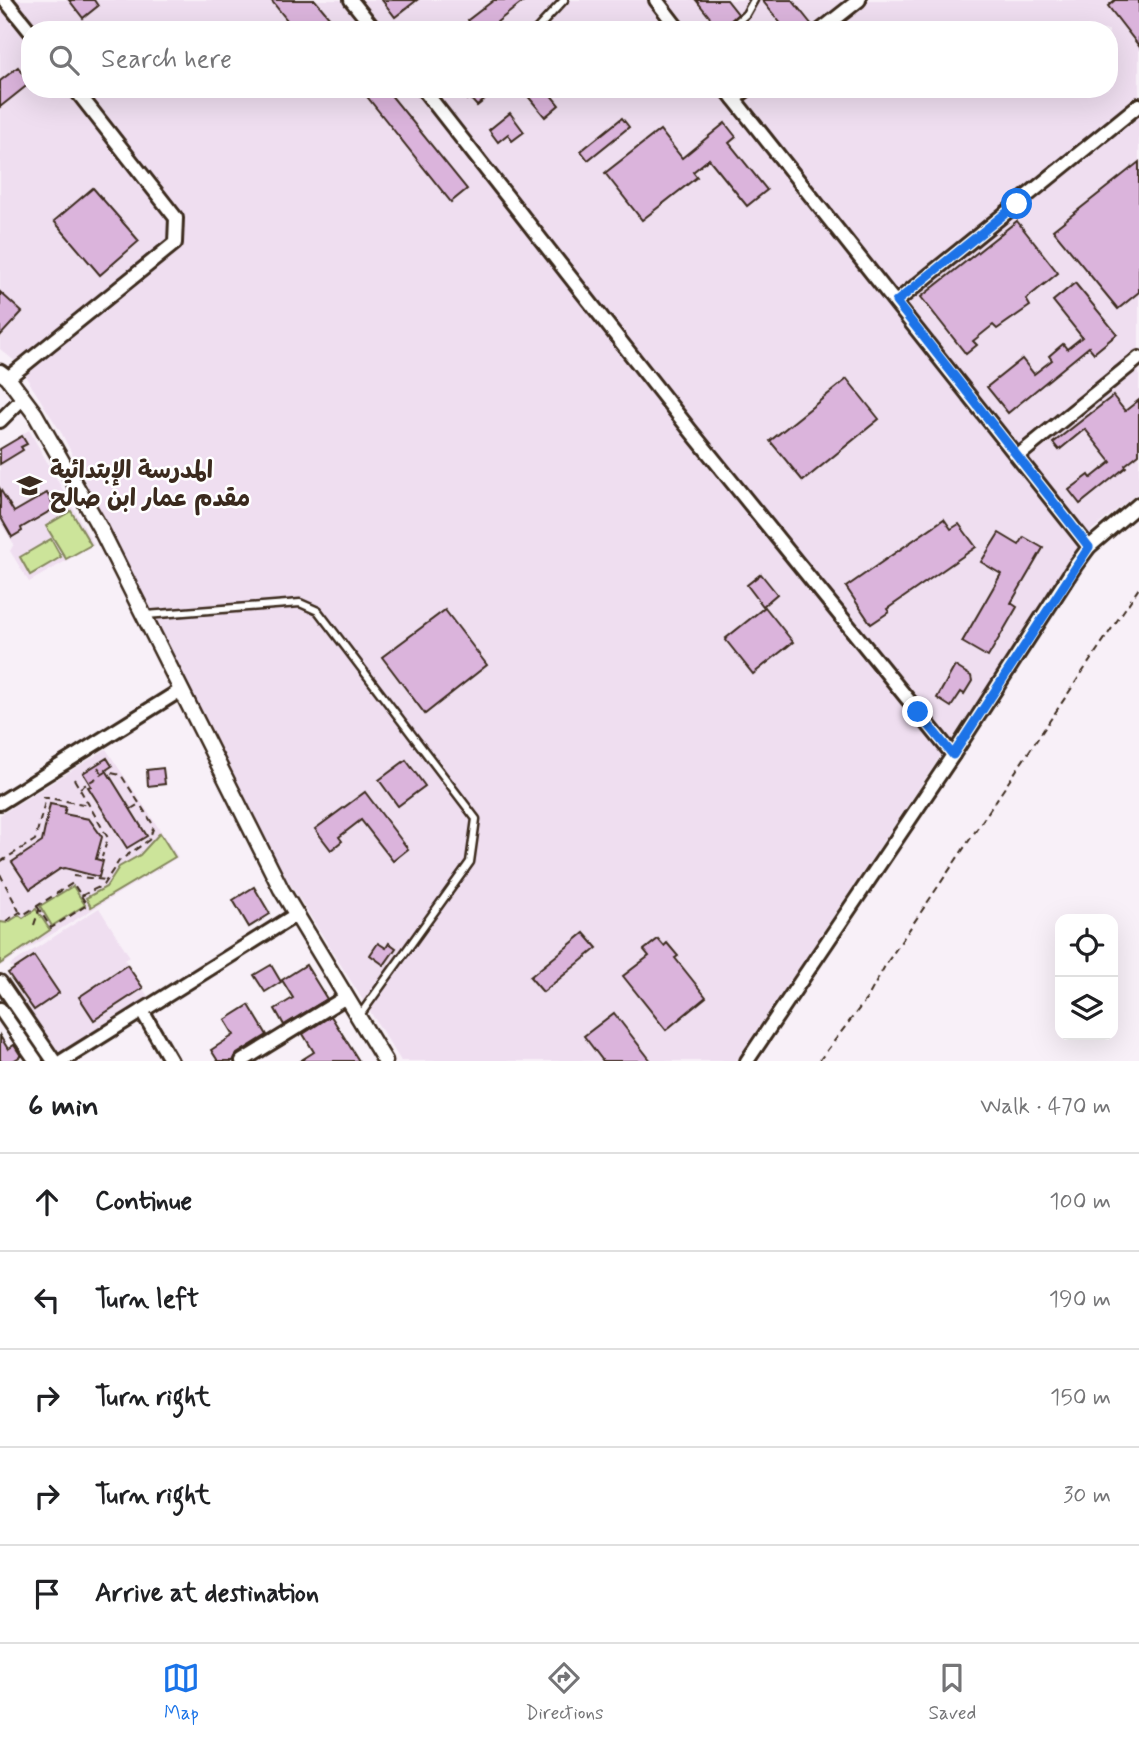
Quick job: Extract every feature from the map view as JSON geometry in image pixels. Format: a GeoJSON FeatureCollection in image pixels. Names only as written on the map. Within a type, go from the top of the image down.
{"type":"FeatureCollection","features":[{"type":"Feature","properties":{"kind":"street"},"geometry":{"type":"LineString","coordinates":[[5,0],[22,21]]}},
{"type":"Feature","properties":{"kind":"street"},"geometry":{"type":"LineString","coordinates":[[351,0],[368,21]]}},
{"type":"Feature","properties":{"kind":"street"},"geometry":{"type":"LineString","coordinates":[[656,0],[672,21]]}},
{"type":"Feature","properties":{"kind":"street"},"geometry":{"type":"LineString","coordinates":[[832,21],[859,0]]}},
{"type":"Feature","properties":{"kind":"street"},"geometry":{"type":"LineString","coordinates":[[82,98],[176,218],[175,243],[4,375],[35,414],[100,528],[281,889],[385,1061]]}},
{"type":"Feature","properties":{"kind":"street"},"geometry":{"type":"LineString","coordinates":[[430,98],[690,430],[953,755]]}},
{"type":"Feature","properties":{"kind":"street"},"geometry":{"type":"LineString","coordinates":[[733,98],[1089,547]]}},
{"type":"Feature","properties":{"kind":"street"},"geometry":{"type":"LineString","coordinates":[[896,302],[1139,105]]}},
{"type":"Feature","properties":{"kind":"street"},"geometry":{"type":"LineString","coordinates":[[1018,456],[1139,358]]}},
{"type":"Feature","properties":{"kind":"street"},"geometry":{"type":"LineString","coordinates":[[0,421],[23,398]]}},
{"type":"Feature","properties":{"kind":"street"},"geometry":{"type":"LineString","coordinates":[[747,1061],[1089,547],[1139,504]]}},
{"type":"Feature","properties":{"kind":"street"},"geometry":{"type":"LineString","coordinates":[[0,803],[181,690]]}},
{"type":"Feature","properties":{"kind":"street"},"geometry":{"type":"LineString","coordinates":[[62,1061],[297,914]]}},
{"type":"Feature","properties":{"kind":"street"},"geometry":{"type":"LineString","coordinates":[[0,982],[54,1061]]}},
{"type":"Feature","properties":{"kind":"street"},"geometry":{"type":"LineString","coordinates":[[242,1061],[346,997]]}},
{"type":"Feature","properties":{"kind":"street"},"geometry":{"type":"LineString","coordinates":[[0,1009],[36,1061]]}},
{"type":"Feature","properties":{"kind":"street"},"geometry":{"type":"LineString","coordinates":[[142,1012],[171,1061]]}},
{"type":"Feature","properties":{"kind":"lane"},"geometry":{"type":"LineString","coordinates":[[544,21],[564,0]]}},
{"type":"Feature","properties":{"kind":"lane"},"geometry":{"type":"LineString","coordinates":[[738,21],[754,0]]}},
{"type":"Feature","properties":{"kind":"lane"},"geometry":{"type":"LineString","coordinates":[[143,615],[300,603],[318,611],[476,819],[470,862],[359,1017]]}},
{"type":"Feature","properties":{"kind":"path"},"geometry":{"type":"LineString","coordinates":[[819,1061],[868,997],[886,964],[1139,588]]}},
{"type":"Feature","properties":{"kind":"path"},"geometry":{"type":"LineString","coordinates":[[98,767],[102,774]]}},
{"type":"Feature","properties":{"kind":"path"},"geometry":{"type":"LineString","coordinates":[[80,788],[106,772],[121,775],[154,826],[149,840],[119,861],[103,885],[81,896]]}},
{"type":"Feature","properties":{"kind":"path"},"geometry":{"type":"LineString","coordinates":[[74,779],[108,838],[102,857]]}},
{"type":"Feature","properties":{"kind":"path"},"geometry":{"type":"LineString","coordinates":[[0,862],[35,840],[44,798],[90,805]]}},
{"type":"Feature","properties":{"kind":"path"},"geometry":{"type":"LineString","coordinates":[[131,809],[140,804]]}},
{"type":"Feature","properties":{"kind":"path"},"geometry":{"type":"LineString","coordinates":[[0,874],[23,915],[74,883],[88,905],[51,928],[38,907]]}},
{"type":"Feature","properties":{"kind":"path"},"geometry":{"type":"LineString","coordinates":[[73,876],[106,880]]}},
{"type":"Feature","properties":{"kind":"path"},"geometry":{"type":"LineString","coordinates":[[34,925],[38,907]]}},
{"type":"Feature","properties":{"kind":"path"},"geometry":{"type":"LineString","coordinates":[[6,921],[20,912]]}},
{"type":"Feature","properties":{"kind":"shaded area"},"geometry":{"type":"Polygon","coordinates":[[[0,0],[1139,0],[1139,492],[1092,530],[736,1061],[401,1061],[275,860],[62,434],[17,363],[0,349],[0,0]]]}},
{"type":"Feature","properties":{"kind":"shaded area","name":"المدرسة الإبتدائية مقدم عمار ابن صالح"},"geometry":{"type":"Polygon","coordinates":[[[29,430],[94,545],[29,582],[10,551],[14,544],[0,522],[0,448],[29,430]]]}},
{"type":"Feature","properties":{"kind":"shaded area"},"geometry":{"type":"Polygon","coordinates":[[[106,749],[178,857],[0,966],[0,815],[106,749]]]}},
{"type":"Feature","properties":{"kind":"shaded area"},"geometry":{"type":"Polygon","coordinates":[[[99,908],[130,957],[125,960],[149,998],[63,1053],[56,1051],[18,991],[24,987],[10,965],[99,908]]]}},
{"type":"Feature","properties":{"kind":"green space"},"geometry":{"type":"Polygon","coordinates":[[[71,511],[91,545],[66,559],[46,526],[71,511]]]}},
{"type":"Feature","properties":{"kind":"green space"},"geometry":{"type":"Polygon","coordinates":[[[51,539],[61,557],[30,575],[20,557],[51,539]]]}},
{"type":"Feature","properties":{"kind":"green space"},"geometry":{"type":"Polygon","coordinates":[[[160,833],[175,857],[91,907],[86,898],[106,887],[119,867],[140,855],[160,833]]]}},
{"type":"Feature","properties":{"kind":"green space"},"geometry":{"type":"Polygon","coordinates":[[[73,886],[85,905],[52,926],[40,906],[73,886]]]}},
{"type":"Feature","properties":{"kind":"green space"},"geometry":{"type":"Polygon","coordinates":[[[36,909],[50,930],[0,964],[0,922],[7,923],[19,915],[23,918],[36,909]]]}},
{"type":"Feature","properties":{"kind":"building"},"geometry":{"type":"Polygon","coordinates":[[[69,0],[94,0],[98,6],[83,18],[69,0]]]}},
{"type":"Feature","properties":{"kind":"building"},"geometry":{"type":"Polygon","coordinates":[[[271,0],[315,0],[332,21],[288,21],[271,0]]]}},
{"type":"Feature","properties":{"kind":"building"},"geometry":{"type":"Polygon","coordinates":[[[382,0],[417,0],[395,17],[382,0]]]}},
{"type":"Feature","properties":{"kind":"building"},"geometry":{"type":"Polygon","coordinates":[[[494,0],[525,0],[498,21],[468,20],[494,0]]]}},
{"type":"Feature","properties":{"kind":"building"},"geometry":{"type":"Polygon","coordinates":[[[696,0],[727,0],[738,14],[730,21],[713,21],[696,0]]]}},
{"type":"Feature","properties":{"kind":"building"},"geometry":{"type":"Polygon","coordinates":[[[762,0],[792,0],[809,21],[779,21],[762,0]]]}},
{"type":"Feature","properties":{"kind":"building"},"geometry":{"type":"Polygon","coordinates":[[[1115,0],[1139,0],[1139,46],[1108,6],[1115,0]]]}},
{"type":"Feature","properties":{"kind":"building"},"geometry":{"type":"Polygon","coordinates":[[[18,67],[21,71],[21,90],[0,107],[0,81],[18,67]]]}},
{"type":"Feature","properties":{"kind":"building"},"geometry":{"type":"Polygon","coordinates":[[[368,98],[393,98],[467,189],[451,202],[368,98]]]}},
{"type":"Feature","properties":{"kind":"building"},"geometry":{"type":"Polygon","coordinates":[[[470,98],[487,98],[477,106],[470,98]]]}},
{"type":"Feature","properties":{"kind":"building"},"geometry":{"type":"Polygon","coordinates":[[[529,98],[553,98],[559,105],[545,117],[529,98]]]}},
{"type":"Feature","properties":{"kind":"building"},"geometry":{"type":"Polygon","coordinates":[[[510,113],[524,132],[512,141],[508,134],[498,142],[489,130],[510,113]]]}},
{"type":"Feature","properties":{"kind":"building"},"geometry":{"type":"Polygon","coordinates":[[[622,118],[629,127],[588,160],[581,151],[622,118]]]}},
{"type":"Feature","properties":{"kind":"building"},"geometry":{"type":"Polygon","coordinates":[[[725,123],[736,137],[729,143],[767,190],[747,206],[709,159],[693,172],[697,177],[642,220],[605,173],[660,130],[682,158],[725,123]]]}},
{"type":"Feature","properties":{"kind":"building"},"geometry":{"type":"Polygon","coordinates":[[[1139,162],[1139,292],[1118,309],[1053,230],[1139,162]]]}},
{"type":"Feature","properties":{"kind":"building"},"geometry":{"type":"Polygon","coordinates":[[[93,188],[139,241],[100,275],[54,221],[93,188]]]}},
{"type":"Feature","properties":{"kind":"building"},"geometry":{"type":"Polygon","coordinates":[[[1017,221],[1058,273],[1026,299],[1030,306],[997,329],[993,325],[973,341],[977,345],[966,354],[921,297],[1017,221]]]}},
{"type":"Feature","properties":{"kind":"building"},"geometry":{"type":"Polygon","coordinates":[[[1075,283],[1117,334],[1094,353],[1089,347],[1008,413],[987,387],[1022,359],[1034,374],[1052,360],[1049,356],[1063,344],[1067,349],[1082,337],[1053,301],[1075,283]]]}},
{"type":"Feature","properties":{"kind":"building"},"geometry":{"type":"Polygon","coordinates":[[[0,292],[22,312],[0,336],[0,292]]]}},
{"type":"Feature","properties":{"kind":"building"},"geometry":{"type":"Polygon","coordinates":[[[847,379],[879,419],[803,481],[770,441],[847,379]]]}},
{"type":"Feature","properties":{"kind":"building"},"geometry":{"type":"Polygon","coordinates":[[[1113,396],[1125,411],[1139,400],[1139,454],[1080,504],[1069,490],[1089,475],[1091,478],[1111,462],[1085,429],[1059,450],[1053,443],[1113,396]]]}},
{"type":"Feature","properties":{"kind":"building"},"geometry":{"type":"Polygon","coordinates":[[[22,436],[27,444],[21,447],[23,450],[0,464],[0,449],[22,436]]]}},
{"type":"Feature","properties":{"kind":"building"},"geometry":{"type":"Polygon","coordinates":[[[0,489],[14,512],[47,493],[55,508],[21,528],[22,531],[12,537],[0,516],[0,489]]]}},
{"type":"Feature","properties":{"kind":"building"},"geometry":{"type":"Polygon","coordinates":[[[944,519],[951,529],[959,524],[976,547],[887,609],[889,612],[871,624],[846,587],[944,519]]]}},
{"type":"Feature","properties":{"kind":"building"},"geometry":{"type":"Polygon","coordinates":[[[999,533],[1019,545],[1024,537],[1043,548],[1011,603],[1017,607],[988,657],[962,642],[1001,574],[981,562],[999,533]]]}},
{"type":"Feature","properties":{"kind":"building"},"geometry":{"type":"Polygon","coordinates":[[[761,574],[777,594],[763,606],[747,585],[761,574]]]}},
{"type":"Feature","properties":{"kind":"building"},"geometry":{"type":"Polygon","coordinates":[[[765,607],[793,642],[753,674],[725,639],[765,607]]]}},
{"type":"Feature","properties":{"kind":"building"},"geometry":{"type":"Polygon","coordinates":[[[445,610],[487,665],[425,714],[382,657],[445,610]]]}},
{"type":"Feature","properties":{"kind":"building"},"geometry":{"type":"Polygon","coordinates":[[[955,666],[971,676],[972,681],[951,707],[937,698],[955,666]]]}},
{"type":"Feature","properties":{"kind":"building"},"geometry":{"type":"Polygon","coordinates":[[[107,758],[112,766],[106,770],[147,836],[127,848],[88,787],[91,786],[83,773],[107,758]]]}},
{"type":"Feature","properties":{"kind":"building"},"geometry":{"type":"Polygon","coordinates":[[[406,760],[425,786],[398,806],[379,780],[406,760]]]}},
{"type":"Feature","properties":{"kind":"building"},"geometry":{"type":"Polygon","coordinates":[[[163,768],[165,784],[148,786],[147,770],[163,768]]]}},
{"type":"Feature","properties":{"kind":"building"},"geometry":{"type":"Polygon","coordinates":[[[365,792],[408,849],[393,861],[361,820],[339,837],[342,841],[331,850],[315,829],[365,792]]]}},
{"type":"Feature","properties":{"kind":"building"},"geometry":{"type":"Polygon","coordinates":[[[50,804],[66,807],[64,814],[89,819],[102,837],[96,859],[103,861],[99,877],[65,868],[30,889],[12,862],[42,842],[50,804]]]}},
{"type":"Feature","properties":{"kind":"building"},"geometry":{"type":"Polygon","coordinates":[[[254,887],[270,914],[249,927],[233,900],[254,887]]]}},
{"type":"Feature","properties":{"kind":"building"},"geometry":{"type":"Polygon","coordinates":[[[584,933],[597,948],[543,992],[530,977],[584,933]]]}},
{"type":"Feature","properties":{"kind":"building"},"geometry":{"type":"Polygon","coordinates":[[[658,939],[664,946],[667,943],[678,956],[675,958],[706,997],[666,1030],[623,976],[649,956],[644,950],[658,939]]]}},
{"type":"Feature","properties":{"kind":"building"},"geometry":{"type":"Polygon","coordinates":[[[378,943],[386,948],[389,943],[396,948],[384,965],[370,955],[378,943]]]}},
{"type":"Feature","properties":{"kind":"building"},"geometry":{"type":"Polygon","coordinates":[[[34,956],[59,993],[34,1010],[8,973],[34,956]]]}},
{"type":"Feature","properties":{"kind":"building"},"geometry":{"type":"Polygon","coordinates":[[[127,965],[143,988],[94,1020],[79,997],[127,965]]]}},
{"type":"Feature","properties":{"kind":"building"},"geometry":{"type":"Polygon","coordinates":[[[271,965],[281,982],[265,992],[254,975],[271,965]]]}},
{"type":"Feature","properties":{"kind":"building"},"geometry":{"type":"Polygon","coordinates":[[[306,965],[327,999],[284,1025],[275,1009],[293,998],[282,980],[306,965]]]}},
{"type":"Feature","properties":{"kind":"building"},"geometry":{"type":"Polygon","coordinates":[[[249,1005],[267,1035],[237,1054],[233,1061],[218,1061],[211,1050],[234,1035],[225,1020],[249,1005]]]}},
{"type":"Feature","properties":{"kind":"building"},"geometry":{"type":"Polygon","coordinates":[[[614,1013],[651,1061],[603,1061],[584,1036],[614,1013]]]}},
{"type":"Feature","properties":{"kind":"building"},"geometry":{"type":"Polygon","coordinates":[[[331,1016],[359,1061],[300,1061],[314,1052],[303,1034],[331,1016]]]}},
{"type":"Feature","properties":{"kind":"building"},"geometry":{"type":"Polygon","coordinates":[[[0,1036],[8,1049],[14,1045],[21,1056],[13,1061],[0,1061],[0,1036]]]}},
{"type":"Feature","properties":{"kind":"place","name":"المدرسة الإبتدائية مقدم عمار ابن صالح"},"geometry":{"type":"Point","coordinates":[30,485]}},
{"type":"Feature","properties":{"kind":"route"},"geometry":{"type":"LineString","coordinates":[[918,712],[953,755],[1089,547],[896,302],[1017,204]]}}]}
